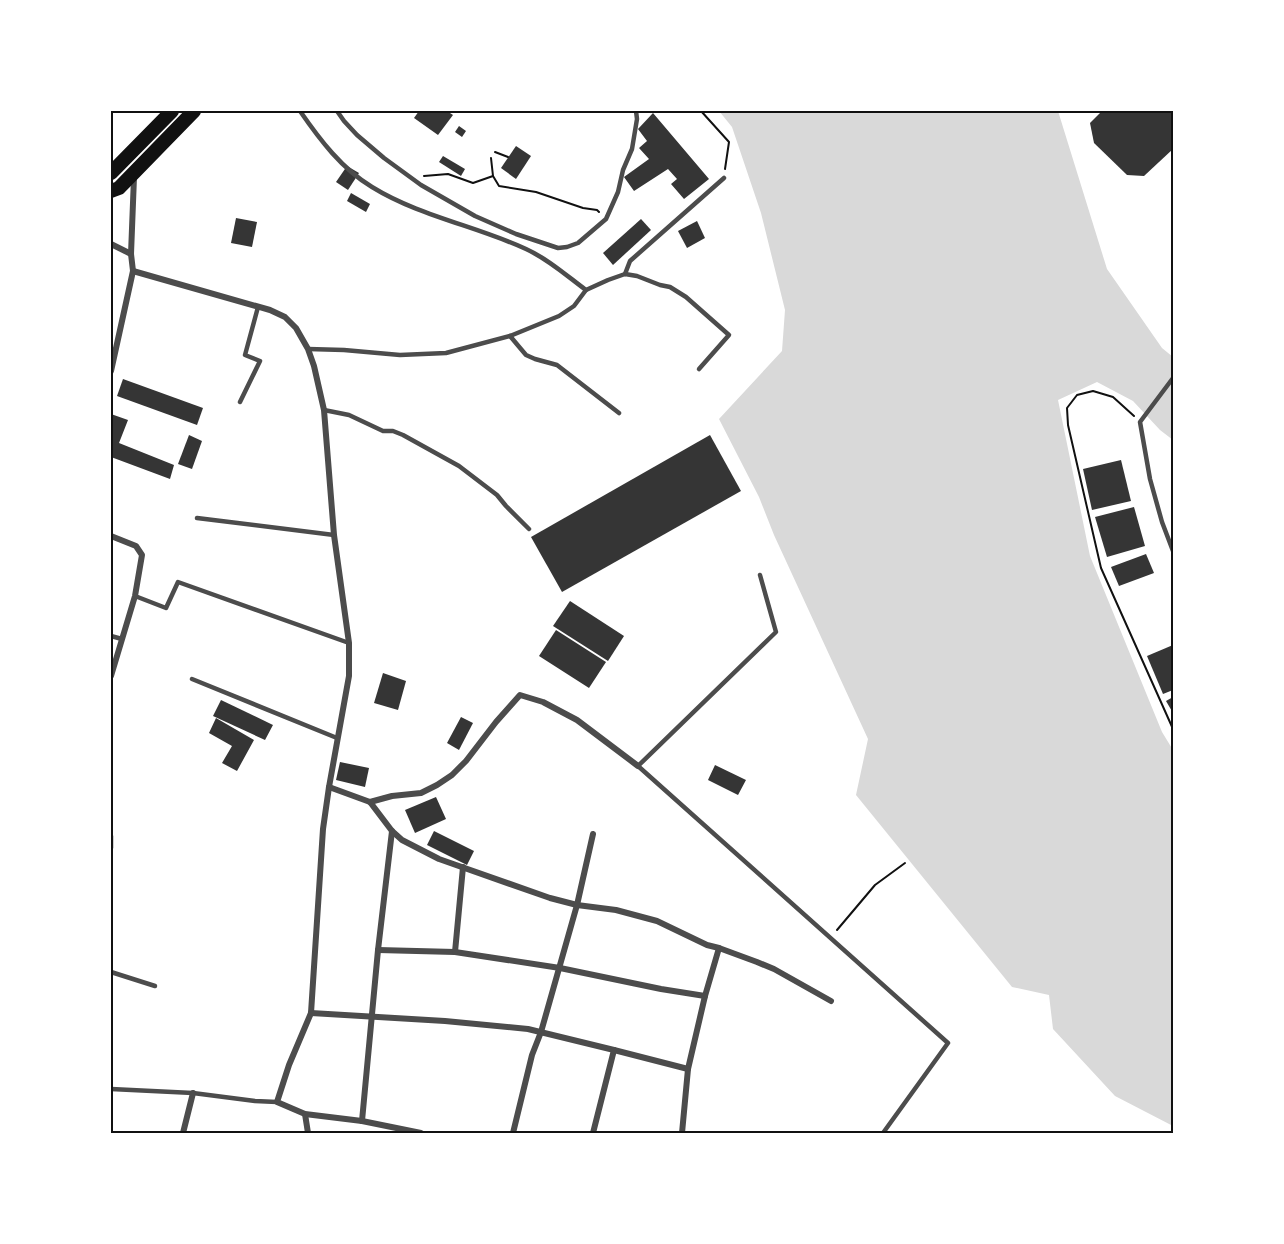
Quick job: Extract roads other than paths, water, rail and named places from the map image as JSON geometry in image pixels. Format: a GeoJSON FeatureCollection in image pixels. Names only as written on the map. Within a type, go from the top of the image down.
{"type":"FeatureCollection","features":[{"type":"Feature","properties":{"kind":"main road"},"geometry":{"type":"LineString","coordinates":[[111,173],[172,111]]}},
{"type":"Feature","properties":{"kind":"main road"},"geometry":{"type":"LineString","coordinates":[[111,191],[119,188],[194,111]]}},
{"type":"Feature","properties":{"kind":"street"},"geometry":{"type":"LineString","coordinates":[[111,371],[133,271],[130,254],[134,172]]}},
{"type":"Feature","properties":{"kind":"street"},"geometry":{"type":"LineString","coordinates":[[111,244],[130,254]]}},
{"type":"Feature","properties":{"kind":"street"},"geometry":{"type":"LineString","coordinates":[[133,271],[285,317],[296,328],[308,349],[314,366],[324,410],[334,535],[349,643],[349,676],[323,829],[311,1013],[277,1102],[305,1114],[362,1121],[421,1133]]}},
{"type":"Feature","properties":{"kind":"street"},"geometry":{"type":"LineString","coordinates":[[111,536],[136,546],[142,555],[135,596],[111,676]]}},
{"type":"Feature","properties":{"kind":"street"},"geometry":{"type":"LineString","coordinates":[[370,802],[392,796],[422,793],[445,780],[466,761],[520,695],[543,702],[576,720],[638,766]]}},
{"type":"Feature","properties":{"kind":"street"},"geometry":{"type":"LineString","coordinates":[[329,787],[370,802],[392,831],[402,840],[439,859],[549,898],[616,910],[657,921],[707,945],[774,969],[831,1001]]}},
{"type":"Feature","properties":{"kind":"street"},"geometry":{"type":"LineString","coordinates":[[362,1121],[392,831]]}},
{"type":"Feature","properties":{"kind":"street"},"geometry":{"type":"LineString","coordinates":[[513,1133],[532,1055],[541,1032],[578,904],[593,834]]}},
{"type":"Feature","properties":{"kind":"street"},"geometry":{"type":"LineString","coordinates":[[455,952],[463,867]]}},
{"type":"Feature","properties":{"kind":"street"},"geometry":{"type":"LineString","coordinates":[[682,1133],[688,1070],[718,948]]}},
{"type":"Feature","properties":{"kind":"street"},"geometry":{"type":"LineString","coordinates":[[378,950],[455,952],[560,968],[705,996]]}},
{"type":"Feature","properties":{"kind":"street"},"geometry":{"type":"LineString","coordinates":[[311,1013],[506,1026],[541,1032],[688,1070]]}},
{"type":"Feature","properties":{"kind":"street"},"geometry":{"type":"LineString","coordinates":[[593,1133],[614,1050]]}},
{"type":"Feature","properties":{"kind":"street"},"geometry":{"type":"LineString","coordinates":[[183,1133],[193,1093]]}},
{"type":"Feature","properties":{"kind":"street"},"geometry":{"type":"LineString","coordinates":[[305,1114],[308,1133]]}},
{"type":"Feature","properties":{"kind":"lane"},"geometry":{"type":"LineString","coordinates":[[300,111],[326,147],[370,186],[399,202],[528,250],[586,290]]}},
{"type":"Feature","properties":{"kind":"lane"},"geometry":{"type":"LineString","coordinates":[[337,111],[357,135],[410,177],[476,216],[516,234],[558,248],[578,243],[606,219],[618,192],[623,170],[632,149],[638,119],[636,111]]}},
{"type":"Feature","properties":{"kind":"lane"},"geometry":{"type":"LineString","coordinates":[[625,274],[630,261],[724,178]]}},
{"type":"Feature","properties":{"kind":"lane"},"geometry":{"type":"LineString","coordinates":[[308,349],[400,355],[446,353],[510,336],[559,316],[574,306],[586,290],[625,274],[670,287],[686,297],[729,335],[699,369]]}},
{"type":"Feature","properties":{"kind":"lane"},"geometry":{"type":"LineString","coordinates":[[240,402],[260,361],[245,355],[258,307]]}},
{"type":"Feature","properties":{"kind":"lane"},"geometry":{"type":"LineString","coordinates":[[510,336],[526,355],[557,365],[619,413]]}},
{"type":"Feature","properties":{"kind":"lane"},"geometry":{"type":"LineString","coordinates":[[1173,378],[1140,422],[1150,479],[1173,551]]}},
{"type":"Feature","properties":{"kind":"lane"},"geometry":{"type":"LineString","coordinates":[[324,410],[349,416],[383,431],[393,431],[403,435],[459,466],[497,495],[530,529]]}},
{"type":"Feature","properties":{"kind":"lane"},"geometry":{"type":"LineString","coordinates":[[197,518],[334,535]]}},
{"type":"Feature","properties":{"kind":"lane"},"geometry":{"type":"LineString","coordinates":[[760,576],[776,632],[638,766],[948,1043],[883,1133]]}},
{"type":"Feature","properties":{"kind":"lane"},"geometry":{"type":"LineString","coordinates":[[135,596],[166,608],[178,582],[349,643]]}},
{"type":"Feature","properties":{"kind":"lane"},"geometry":{"type":"LineString","coordinates":[[111,636],[122,639]]}},
{"type":"Feature","properties":{"kind":"lane"},"geometry":{"type":"LineString","coordinates":[[192,679],[337,738]]}},
{"type":"Feature","properties":{"kind":"lane"},"geometry":{"type":"LineString","coordinates":[[111,836],[111,848]]}},
{"type":"Feature","properties":{"kind":"lane"},"geometry":{"type":"LineString","coordinates":[[111,972],[155,986]]}},
{"type":"Feature","properties":{"kind":"lane"},"geometry":{"type":"LineString","coordinates":[[111,1089],[193,1093],[277,1102]]}}]}
